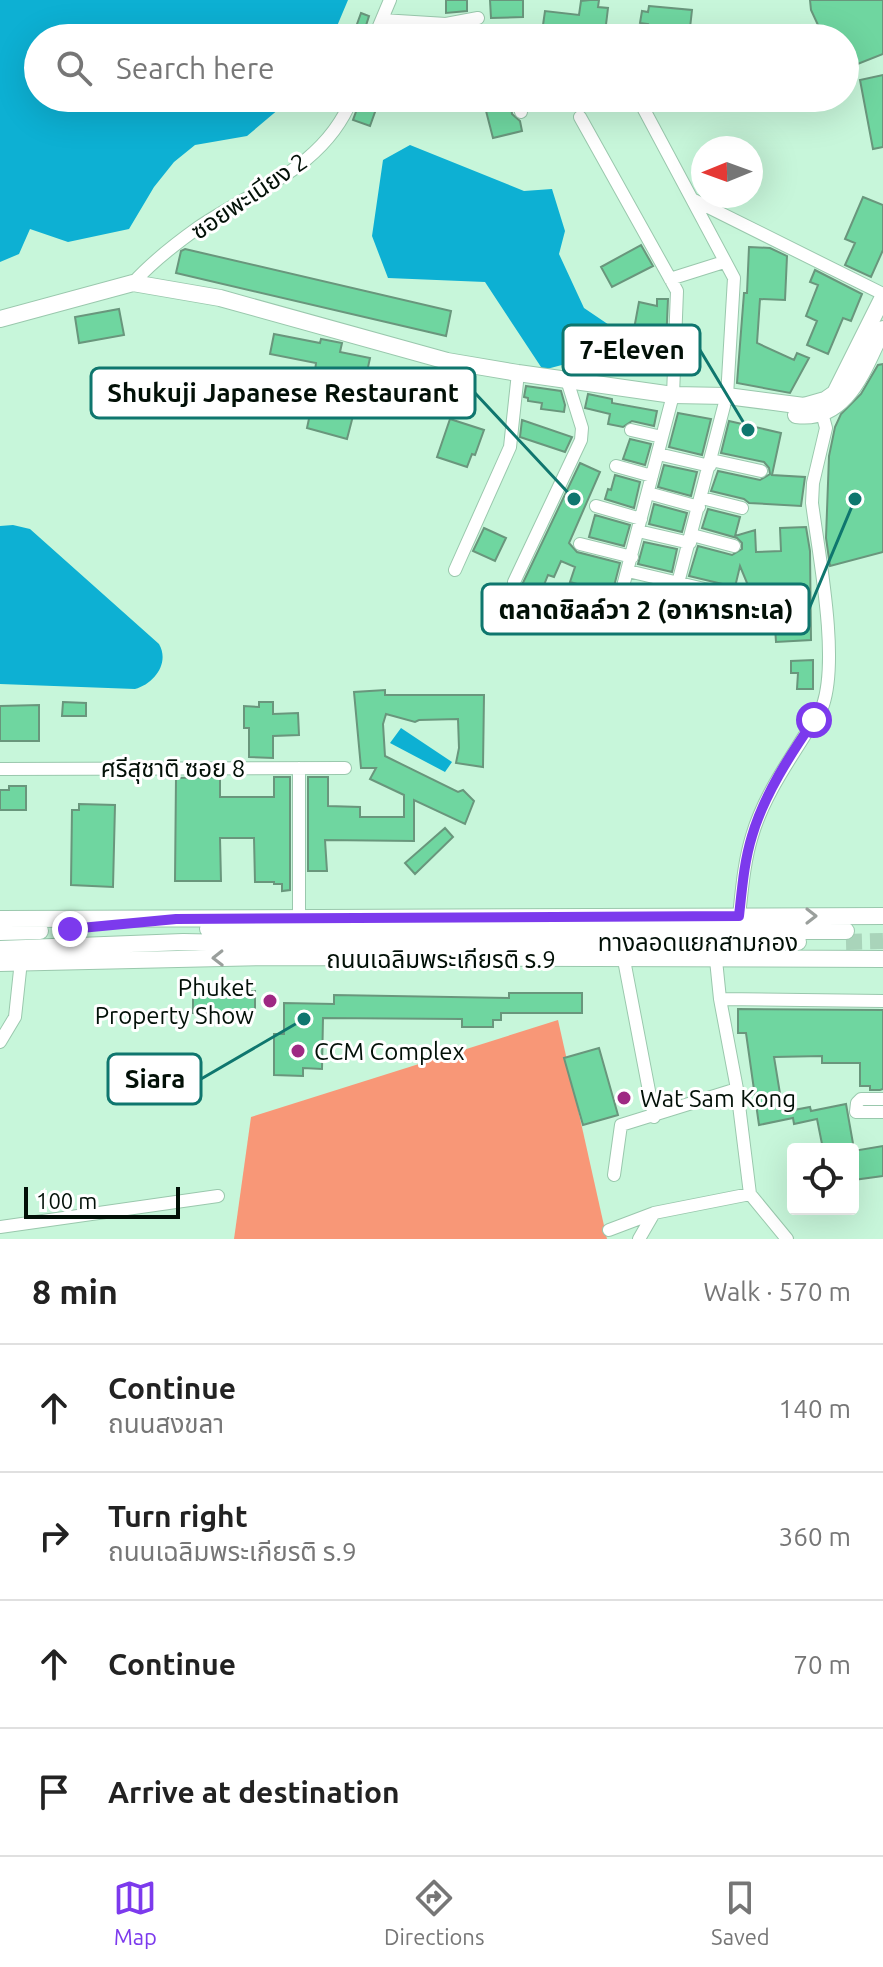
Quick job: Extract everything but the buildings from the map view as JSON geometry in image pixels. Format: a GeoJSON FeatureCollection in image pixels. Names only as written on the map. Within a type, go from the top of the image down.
{"type":"FeatureCollection","features":[{"type":"Feature","properties":{"kind":"main road"},"geometry":{"type":"LineString","coordinates":[[0,319],[133,283],[220,298],[447,361],[673,395],[804,406],[825,400],[841,385],[883,296]]}},
{"type":"Feature","properties":{"kind":"main road"},"geometry":{"type":"LineString","coordinates":[[726,401],[804,416],[822,413],[841,404],[850,393],[883,329]]}},
{"type":"Feature","properties":{"kind":"main road","name":"ถนนเฉลิมพระเกียรติ ร.9"},"geometry":{"type":"LineString","coordinates":[[0,919],[883,916]]}},
{"type":"Feature","properties":{"kind":"main road"},"geometry":{"type":"LineString","coordinates":[[0,949],[176,919]]}},
{"type":"Feature","properties":{"kind":"main road"},"geometry":{"type":"LineString","coordinates":[[0,932],[70,938],[177,958]]}},
{"type":"Feature","properties":{"kind":"main road","name":"ทางลอดแยกสามกอง"},"geometry":{"type":"LineString","coordinates":[[70,938],[336,945],[846,936]]}},
{"type":"Feature","properties":{"kind":"main road","name":"ถนนเฉลิมพระเกียรติ ร.9"},"geometry":{"type":"LineString","coordinates":[[0,963],[177,958],[883,959]]}},
{"type":"Feature","properties":{"kind":"street"},"geometry":{"type":"LineString","coordinates":[[381,24],[390,0]]}},
{"type":"Feature","properties":{"kind":"street"},"geometry":{"type":"LineString","coordinates":[[382,20],[446,24],[478,18]]}},
{"type":"Feature","properties":{"kind":"street","name":"ซอยพะเนียง 2"},"geometry":{"type":"LineString","coordinates":[[133,283],[147,267],[201,226],[275,182],[306,159],[331,137],[346,112]]}},
{"type":"Feature","properties":{"kind":"street"},"geometry":{"type":"LineString","coordinates":[[645,112],[691,197]]}},
{"type":"Feature","properties":{"kind":"street"},"geometry":{"type":"LineString","coordinates":[[580,117],[677,291],[673,395],[616,613]]}},
{"type":"Feature","properties":{"kind":"street"},"geometry":{"type":"LineString","coordinates":[[678,583],[726,401],[734,278],[697,208]]}},
{"type":"Feature","properties":{"kind":"street"},"geometry":{"type":"LineString","coordinates":[[710,208],[883,296]]}},
{"type":"Feature","properties":{"kind":"street"},"geometry":{"type":"LineString","coordinates":[[670,279],[724,262]]}},
{"type":"Feature","properties":{"kind":"street"},"geometry":{"type":"LineString","coordinates":[[455,570],[510,447],[518,373]]}},
{"type":"Feature","properties":{"kind":"street"},"geometry":{"type":"LineString","coordinates":[[514,582],[581,440],[582,428],[567,380]]}},
{"type":"Feature","properties":{"kind":"street"},"geometry":{"type":"LineString","coordinates":[[739,916],[743,873],[752,835],[782,771],[823,705],[829,688],[828,642],[812,503],[815,469],[826,428],[822,413]]}},
{"type":"Feature","properties":{"kind":"street"},"geometry":{"type":"LineString","coordinates":[[631,430],[662,437]]}},
{"type":"Feature","properties":{"kind":"street"},"geometry":{"type":"LineString","coordinates":[[658,454],[761,471]]}},
{"type":"Feature","properties":{"kind":"street"},"geometry":{"type":"LineString","coordinates":[[616,466],[652,476]]}},
{"type":"Feature","properties":{"kind":"street"},"geometry":{"type":"LineString","coordinates":[[648,493],[742,508]]}},
{"type":"Feature","properties":{"kind":"street"},"geometry":{"type":"LineString","coordinates":[[596,506],[640,525],[691,539],[734,546]]}},
{"type":"Feature","properties":{"kind":"street"},"geometry":{"type":"LineString","coordinates":[[580,544],[632,557]]}},
{"type":"Feature","properties":{"kind":"street"},"geometry":{"type":"LineString","coordinates":[[628,571],[734,596]]}},
{"type":"Feature","properties":{"kind":"street"},"geometry":{"type":"LineString","coordinates":[[299,768],[299,918]]}},
{"type":"Feature","properties":{"kind":"street","name":"ศรีสุชาติ ซอย 8"},"geometry":{"type":"LineString","coordinates":[[0,769],[345,768]]}},
{"type":"Feature","properties":{"kind":"street"},"geometry":{"type":"LineString","coordinates":[[624,960],[654,1117]]}},
{"type":"Feature","properties":{"kind":"street"},"geometry":{"type":"LineString","coordinates":[[716,960],[750,1194],[787,1239]]}},
{"type":"Feature","properties":{"kind":"street"},"geometry":{"type":"LineString","coordinates":[[0,1042],[15,1017],[21,961]]}},
{"type":"Feature","properties":{"kind":"street"},"geometry":{"type":"LineString","coordinates":[[720,999],[883,1001]]}},
{"type":"Feature","properties":{"kind":"street"},"geometry":{"type":"LineString","coordinates":[[614,1175],[621,1125],[737,1089]]}},
{"type":"Feature","properties":{"kind":"street"},"geometry":{"type":"LineString","coordinates":[[883,1099],[861,1099],[856,1112],[883,1112]]}},
{"type":"Feature","properties":{"kind":"street"},"geometry":{"type":"LineString","coordinates":[[609,1230],[654,1213],[750,1194]]}},
{"type":"Feature","properties":{"kind":"street"},"geometry":{"type":"LineString","coordinates":[[0,1227],[218,1196]]}},
{"type":"Feature","properties":{"kind":"street"},"geometry":{"type":"LineString","coordinates":[[639,1239],[654,1213]]}},
{"type":"Feature","properties":{"kind":"shaded area"},"geometry":{"type":"Polygon","coordinates":[[[558,1020],[607,1239],[234,1239],[251,1117],[558,1020]]]}},
{"type":"Feature","properties":{"kind":"water"},"geometry":{"type":"Polygon","coordinates":[[[0,0],[348,0],[338,24],[24,24],[24,112],[275,112],[247,136],[195,145],[174,162],[154,187],[129,229],[68,242],[30,229],[19,254],[0,262],[0,0]]]}},
{"type":"Feature","properties":{"kind":"water"},"geometry":{"type":"Polygon","coordinates":[[[410,145],[524,191],[552,189],[565,231],[559,254],[584,308],[615,329],[622,349],[543,370],[485,282],[388,278],[372,236],[383,160],[410,145]]]}},
{"type":"Feature","properties":{"kind":"water"},"geometry":{"type":"Polygon","coordinates":[[[0,526],[30,529],[159,644],[163,658],[154,678],[135,689],[0,684],[0,526]]]}},
{"type":"Feature","properties":{"kind":"water"},"geometry":{"type":"Polygon","coordinates":[[[401,728],[452,762],[445,772],[390,743],[401,728]]]}},
{"type":"Feature","properties":{"kind":"tunnel"},"geometry":{"type":"LineString","coordinates":[[846,942],[883,941]]}},
{"type":"Feature","properties":{"kind":"place","name":"7-Eleven"},"geometry":{"type":"Point","coordinates":[748,430]}},
{"type":"Feature","properties":{"kind":"place","name":"Shukuji Japanese Restaurant"},"geometry":{"type":"Point","coordinates":[574,499]}},
{"type":"Feature","properties":{"kind":"place","name":"ตลาดชิลล์วา 2 (อาหารทะเล)"},"geometry":{"type":"Point","coordinates":[855,499]}},
{"type":"Feature","properties":{"kind":"place","name":"Phuket Property Show"},"geometry":{"type":"Point","coordinates":[270,1001]}},
{"type":"Feature","properties":{"kind":"place","name":"Siara"},"geometry":{"type":"Point","coordinates":[304,1019]}},
{"type":"Feature","properties":{"kind":"place","name":"CCM Complex"},"geometry":{"type":"Point","coordinates":[298,1051]}},
{"type":"Feature","properties":{"kind":"place","name":"Wat Sam Kong"},"geometry":{"type":"Point","coordinates":[624,1098]}},
{"type":"Feature","properties":{"kind":"route"},"geometry":{"type":"LineString","coordinates":[[70,929],[176,919],[739,916],[743,873],[752,835],[765,803],[814,720]]}}]}
